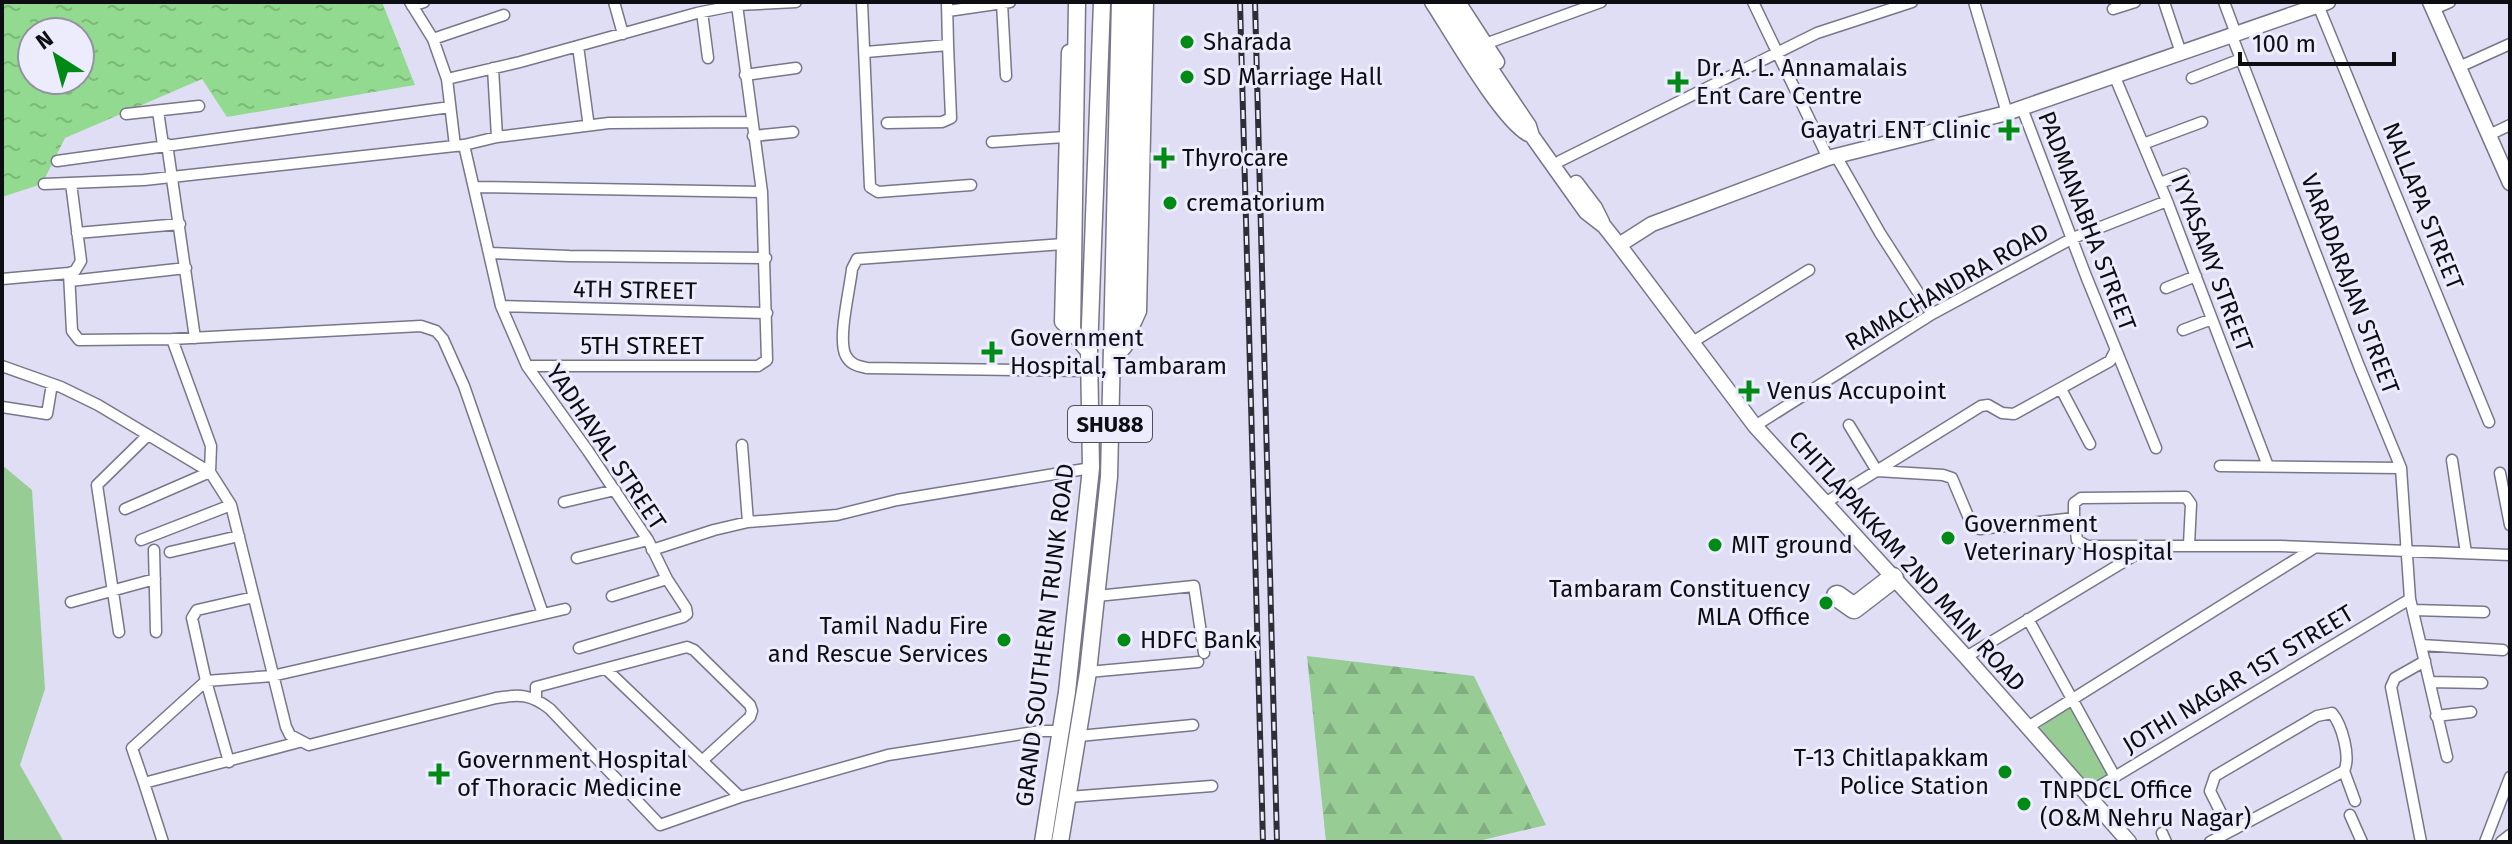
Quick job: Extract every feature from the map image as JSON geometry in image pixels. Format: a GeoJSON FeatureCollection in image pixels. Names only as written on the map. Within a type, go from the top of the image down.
{"type":"FeatureCollection","features":[{"type":"Feature","properties":{"kind":"highway"},"geometry":{"type":"LineString","coordinates":[[1837,596],[1854,608],[1893,578]]}},
{"type":"Feature","properties":{"kind":"main road"},"geometry":{"type":"LineString","coordinates":[[1077,2],[1072,325],[1089,351]]}},
{"type":"Feature","properties":{"kind":"main road","name":"GRAND SOUTHERN TRUNK ROAD"},"geometry":{"type":"LineString","coordinates":[[1043,842],[1062,731],[1091,468],[1089,351],[1102,2]]}},
{"type":"Feature","properties":{"kind":"main road","name":"GRAND SOUTHERN TRUNK ROAD"},"geometry":{"type":"LineString","coordinates":[[1060,842],[1079,736],[1097,596],[1118,352],[1120,2]]}},
{"type":"Feature","properties":{"kind":"main road"},"geometry":{"type":"LineString","coordinates":[[1118,352],[1125,314],[1132,2]]}},
{"type":"Feature","properties":{"kind":"street"},"geometry":{"type":"LineString","coordinates":[[411,4],[424,2]]}},
{"type":"Feature","properties":{"kind":"street"},"geometry":{"type":"LineString","coordinates":[[614,2],[623,34]]}},
{"type":"Feature","properties":{"kind":"street"},"geometry":{"type":"LineString","coordinates":[[447,79],[623,34],[698,9],[796,2]]}},
{"type":"Feature","properties":{"kind":"street"},"geometry":{"type":"LineString","coordinates":[[862,2],[872,191],[971,185]]}},
{"type":"Feature","properties":{"kind":"street"},"geometry":{"type":"LineString","coordinates":[[1070,2],[1062,322],[1072,325]]}},
{"type":"Feature","properties":{"kind":"street"},"geometry":{"type":"LineString","coordinates":[[1118,352],[1139,311],[1149,63],[1146,2]]}},
{"type":"Feature","properties":{"kind":"street"},"geometry":{"type":"LineString","coordinates":[[1432,2],[1518,128],[1531,129],[1560,161],[1595,208],[1604,226]]}},
{"type":"Feature","properties":{"kind":"street"},"geometry":{"type":"LineString","coordinates":[[1446,2],[1586,212],[1604,226]]}},
{"type":"Feature","properties":{"kind":"street"},"geometry":{"type":"LineString","coordinates":[[1458,2],[1533,118],[1531,129]]}},
{"type":"Feature","properties":{"kind":"street"},"geometry":{"type":"LineString","coordinates":[[1485,44],[1601,2]]}},
{"type":"Feature","properties":{"kind":"street"},"geometry":{"type":"LineString","coordinates":[[1753,2],[1832,157],[1932,314]]}},
{"type":"Feature","properties":{"kind":"street"},"geometry":{"type":"LineString","coordinates":[[1560,161],[1817,33],[1912,2]]}},
{"type":"Feature","properties":{"kind":"street","name":"PADMANABHA STREET"},"geometry":{"type":"LineString","coordinates":[[1974,2],[2014,110],[2073,238],[2156,448]]}},
{"type":"Feature","properties":{"kind":"street"},"geometry":{"type":"LineString","coordinates":[[2113,9],[2135,2]]}},
{"type":"Feature","properties":{"kind":"street"},"geometry":{"type":"LineString","coordinates":[[2164,2],[2181,53]]}},
{"type":"Feature","properties":{"kind":"street","name":"VARADARAJAN STREET"},"geometry":{"type":"LineString","coordinates":[[2224,2],[2241,59],[2401,468],[2411,604],[2447,757]]}},
{"type":"Feature","properties":{"kind":"street"},"geometry":{"type":"LineString","coordinates":[[2450,2],[2432,6],[2510,183]]}},
{"type":"Feature","properties":{"kind":"street"},"geometry":{"type":"LineString","coordinates":[[887,123],[942,122],[951,118],[948,6],[1006,3],[1006,76]]}},
{"type":"Feature","properties":{"kind":"street","name":"YADHAVAL STREET"},"geometry":{"type":"LineString","coordinates":[[411,4],[433,39],[447,79],[459,145],[475,187],[501,306],[527,366],[615,490],[686,608],[687,614],[683,617],[579,648]]}},
{"type":"Feature","properties":{"kind":"street"},"geometry":{"type":"LineString","coordinates":[[1619,245],[1652,224],[1832,157],[2014,110],[2323,4]]}},
{"type":"Feature","properties":{"kind":"street","name":"NALLAPA STREET"},"geometry":{"type":"LineString","coordinates":[[2323,4],[2489,422]]}},
{"type":"Feature","properties":{"kind":"street"},"geometry":{"type":"LineString","coordinates":[[737,5],[762,192],[767,313]]}},
{"type":"Feature","properties":{"kind":"street"},"geometry":{"type":"LineString","coordinates":[[698,9],[708,58]]}},
{"type":"Feature","properties":{"kind":"street"},"geometry":{"type":"LineString","coordinates":[[433,39],[504,15]]}},
{"type":"Feature","properties":{"kind":"street"},"geometry":{"type":"LineString","coordinates":[[2459,67],[2510,44]]}},
{"type":"Feature","properties":{"kind":"street"},"geometry":{"type":"LineString","coordinates":[[866,52],[948,45]]}},
{"type":"Feature","properties":{"kind":"street"},"geometry":{"type":"LineString","coordinates":[[578,46],[588,120]]}},
{"type":"Feature","properties":{"kind":"street"},"geometry":{"type":"LineString","coordinates":[[2192,78],[2241,59]]}},
{"type":"Feature","properties":{"kind":"street"},"geometry":{"type":"LineString","coordinates":[[493,68],[497,137]]}},
{"type":"Feature","properties":{"kind":"street"},"geometry":{"type":"LineString","coordinates":[[745,75],[796,68]]}},
{"type":"Feature","properties":{"kind":"street","name":"IYYASAMY STREET"},"geometry":{"type":"LineString","coordinates":[[2114,75],[2160,183],[2268,466]]}},
{"type":"Feature","properties":{"kind":"street"},"geometry":{"type":"LineString","coordinates":[[126,114],[199,106]]}},
{"type":"Feature","properties":{"kind":"street"},"geometry":{"type":"LineString","coordinates":[[57,161],[450,107]]}},
{"type":"Feature","properties":{"kind":"street"},"geometry":{"type":"LineString","coordinates":[[158,111],[173,177],[195,338]]}},
{"type":"Feature","properties":{"kind":"street"},"geometry":{"type":"LineString","coordinates":[[44,184],[173,177],[459,145],[497,137],[609,123],[751,122]]}},
{"type":"Feature","properties":{"kind":"street"},"geometry":{"type":"LineString","coordinates":[[2143,144],[2202,122]]}},
{"type":"Feature","properties":{"kind":"street"},"geometry":{"type":"LineString","coordinates":[[2489,135],[2510,125]]}},
{"type":"Feature","properties":{"kind":"street"},"geometry":{"type":"LineString","coordinates":[[753,136],[793,132]]}},
{"type":"Feature","properties":{"kind":"street"},"geometry":{"type":"LineString","coordinates":[[992,142],[1065,137]]}},
{"type":"Feature","properties":{"kind":"street"},"geometry":{"type":"LineString","coordinates":[[2160,183],[2184,174]]}},
{"type":"Feature","properties":{"kind":"street"},"geometry":{"type":"LineString","coordinates":[[71,183],[81,261],[70,277],[72,331],[79,340],[172,339],[421,326],[436,331],[443,339],[464,386],[543,614]]}},
{"type":"Feature","properties":{"kind":"street"},"geometry":{"type":"LineString","coordinates":[[475,187],[762,192]]}},
{"type":"Feature","properties":{"kind":"street","name":"RAMACHANDRA ROAD"},"geometry":{"type":"LineString","coordinates":[[1755,426],[1932,314],[2073,238],[2167,201]]}},
{"type":"Feature","properties":{"kind":"street"},"geometry":{"type":"LineString","coordinates":[[77,233],[180,224]]}},
{"type":"Feature","properties":{"kind":"street","name":"CHITLAPAKKAM 2ND MAIN ROAD"},"geometry":{"type":"LineString","coordinates":[[1604,226],[1755,426],[1966,657],[2129,842]]}},
{"type":"Feature","properties":{"kind":"street"},"geometry":{"type":"LineString","coordinates":[[1063,244],[857,259],[852,269],[843,344],[847,358],[855,365],[867,368],[1089,371]]}},
{"type":"Feature","properties":{"kind":"street"},"geometry":{"type":"LineString","coordinates":[[490,253],[766,258]]}},
{"type":"Feature","properties":{"kind":"street"},"geometry":{"type":"LineString","coordinates":[[2,279],[186,268]]}},
{"type":"Feature","properties":{"kind":"street"},"geometry":{"type":"LineString","coordinates":[[1691,343],[1809,270]]}},
{"type":"Feature","properties":{"kind":"street"},"geometry":{"type":"LineString","coordinates":[[2166,288],[2196,276]]}},
{"type":"Feature","properties":{"kind":"street","name":"4TH STREET"},"geometry":{"type":"LineString","coordinates":[[501,306],[767,313]]}},
{"type":"Feature","properties":{"kind":"street","name":"5TH STREET"},"geometry":{"type":"LineString","coordinates":[[527,366],[758,366],[767,360],[767,313]]}},
{"type":"Feature","properties":{"kind":"street"},"geometry":{"type":"LineString","coordinates":[[2183,330],[2212,319]]}},
{"type":"Feature","properties":{"kind":"street"},"geometry":{"type":"LineString","coordinates":[[172,339],[211,446],[210,472]]}},
{"type":"Feature","properties":{"kind":"street"},"geometry":{"type":"LineString","coordinates":[[1825,503],[1981,406],[1992,406],[2002,413],[2014,414],[2110,361],[2115,349]]}},
{"type":"Feature","properties":{"kind":"street"},"geometry":{"type":"LineString","coordinates":[[2,366],[98,405],[210,472],[231,505],[286,727],[299,742],[309,745],[515,695],[536,698],[660,825],[740,797],[888,755],[1041,731],[1062,731]]}},
{"type":"Feature","properties":{"kind":"street"},"geometry":{"type":"LineString","coordinates":[[2,407],[47,414],[52,384]]}},
{"type":"Feature","properties":{"kind":"street"},"geometry":{"type":"LineString","coordinates":[[2061,389],[2090,444]]}},
{"type":"Feature","properties":{"kind":"street"},"geometry":{"type":"LineString","coordinates":[[1849,425],[1877,471]]}},
{"type":"Feature","properties":{"kind":"street"},"geometry":{"type":"LineString","coordinates":[[119,632],[97,485],[148,435]]}},
{"type":"Feature","properties":{"kind":"street"},"geometry":{"type":"LineString","coordinates":[[742,445],[748,522]]}},
{"type":"Feature","properties":{"kind":"street"},"geometry":{"type":"LineString","coordinates":[[2452,460],[2466,553]]}},
{"type":"Feature","properties":{"kind":"street"},"geometry":{"type":"LineString","coordinates":[[2220,466],[2401,468]]}},
{"type":"Feature","properties":{"kind":"street"},"geometry":{"type":"LineString","coordinates":[[577,558],[748,522],[837,515],[897,500],[1091,468]]}},
{"type":"Feature","properties":{"kind":"street"},"geometry":{"type":"LineString","coordinates":[[1877,471],[1952,478],[1971,523],[1980,529],[2074,518]]}},
{"type":"Feature","properties":{"kind":"street"},"geometry":{"type":"LineString","coordinates":[[125,509],[210,472]]}},
{"type":"Feature","properties":{"kind":"street"},"geometry":{"type":"LineString","coordinates":[[2500,473],[2510,525]]}},
{"type":"Feature","properties":{"kind":"street"},"geometry":{"type":"LineString","coordinates":[[564,502],[615,490]]}},
{"type":"Feature","properties":{"kind":"street"},"geometry":{"type":"LineString","coordinates":[[2189,545],[2191,504],[2186,497],[2081,498],[2074,503],[2077,540],[2081,545],[2147,548],[2189,545],[2315,547],[2510,555]]}},
{"type":"Feature","properties":{"kind":"street"},"geometry":{"type":"LineString","coordinates":[[141,540],[231,505]]}},
{"type":"Feature","properties":{"kind":"street"},"geometry":{"type":"LineString","coordinates":[[170,552],[239,536]]}},
{"type":"Feature","properties":{"kind":"street"},"geometry":{"type":"LineString","coordinates":[[2028,727],[2315,547]]}},
{"type":"Feature","properties":{"kind":"street"},"geometry":{"type":"LineString","coordinates":[[1966,657],[2147,548]]}},
{"type":"Feature","properties":{"kind":"street"},"geometry":{"type":"LineString","coordinates":[[154,550],[156,632]]}},
{"type":"Feature","properties":{"kind":"street"},"geometry":{"type":"LineString","coordinates":[[71,602],[155,579]]}},
{"type":"Feature","properties":{"kind":"street"},"geometry":{"type":"LineString","coordinates":[[612,596],[667,579]]}},
{"type":"Feature","properties":{"kind":"street"},"geometry":{"type":"LineString","coordinates":[[1088,672],[1201,658],[1194,586],[1097,596]]}},
{"type":"Feature","properties":{"kind":"street"},"geometry":{"type":"LineString","coordinates":[[229,762],[206,681],[193,614],[197,610],[254,597]]}},
{"type":"Feature","properties":{"kind":"street"},"geometry":{"type":"LineString","coordinates":[[2411,604],[2484,612]]}},
{"type":"Feature","properties":{"kind":"street","name":"JOTHI NAGAR 1ST STREET"},"geometry":{"type":"LineString","coordinates":[[2088,793],[2411,604]]}},
{"type":"Feature","properties":{"kind":"street"},"geometry":{"type":"LineString","coordinates":[[163,842],[132,748],[206,681],[272,676],[565,609]]}},
{"type":"Feature","properties":{"kind":"street"},"geometry":{"type":"LineString","coordinates":[[2028,619],[2115,777]]}},
{"type":"Feature","properties":{"kind":"street"},"geometry":{"type":"LineString","coordinates":[[2421,645],[2503,650]]}},
{"type":"Feature","properties":{"kind":"street"},"geometry":{"type":"LineString","coordinates":[[536,698],[536,687],[680,647],[694,650],[750,705],[752,711],[750,717],[702,761]]}},
{"type":"Feature","properties":{"kind":"street"},"geometry":{"type":"LineString","coordinates":[[2421,842],[2391,687],[2395,678],[2425,661]]}},
{"type":"Feature","properties":{"kind":"street"},"geometry":{"type":"LineString","coordinates":[[606,669],[740,797]]}},
{"type":"Feature","properties":{"kind":"street"},"geometry":{"type":"LineString","coordinates":[[2430,682],[2482,683]]}},
{"type":"Feature","properties":{"kind":"street"},"geometry":{"type":"LineString","coordinates":[[2436,716],[2471,712]]}},
{"type":"Feature","properties":{"kind":"street"},"geometry":{"type":"LineString","coordinates":[[2230,831],[2210,791],[2215,776],[2322,713],[2332,713],[2336,718],[2347,759],[2344,771],[2355,801]]}},
{"type":"Feature","properties":{"kind":"street"},"geometry":{"type":"LineString","coordinates":[[1079,736],[1193,725]]}},
{"type":"Feature","properties":{"kind":"street"},"geometry":{"type":"LineString","coordinates":[[144,783],[299,742]]}},
{"type":"Feature","properties":{"kind":"street"},"geometry":{"type":"LineString","coordinates":[[2210,842],[2344,771]]}},
{"type":"Feature","properties":{"kind":"street"},"geometry":{"type":"LineString","coordinates":[[2485,842],[2510,777]]}},
{"type":"Feature","properties":{"kind":"street"},"geometry":{"type":"LineString","coordinates":[[1068,797],[1212,786]]}},
{"type":"Feature","properties":{"kind":"street"},"geometry":{"type":"LineString","coordinates":[[2350,815],[2362,842]]}},
{"type":"Feature","properties":{"kind":"street"},"geometry":{"type":"LineString","coordinates":[[2501,842],[2510,835]]}},
{"type":"Feature","properties":{"kind":"green space"},"geometry":{"type":"Polygon","coordinates":[[[2,465],[32,490],[45,689],[20,765],[64,842],[2,842],[2,465]]]}},
{"type":"Feature","properties":{"kind":"green space"},"geometry":{"type":"Polygon","coordinates":[[[1307,656],[1474,676],[1546,825],[1474,842],[1326,842],[1307,656]]]}},
{"type":"Feature","properties":{"kind":"green space"},"geometry":{"type":"Polygon","coordinates":[[[2071,705],[2108,774],[2087,788],[2037,730],[2071,705]]]}},
{"type":"Feature","properties":{"kind":"water"},"geometry":{"type":"Polygon","coordinates":[[[2,2],[382,2],[415,85],[227,117],[202,79],[65,138],[42,184],[2,197],[2,2]]]}},
{"type":"Feature","properties":{"kind":"railway"},"geometry":{"type":"LineString","coordinates":[[1240,2],[1263,842]]}},
{"type":"Feature","properties":{"kind":"railway"},"geometry":{"type":"LineString","coordinates":[[1255,2],[1277,842]]}},
{"type":"Feature","properties":{"kind":"place","name":"Sharada"},"geometry":{"type":"Point","coordinates":[1187,42]}},
{"type":"Feature","properties":{"kind":"place","name":"SD Marriage Hall"},"geometry":{"type":"Point","coordinates":[1187,77]}},
{"type":"Feature","properties":{"kind":"place","name":"Dr. A. L. Annamalais Ent Care Centre"},"geometry":{"type":"Point","coordinates":[1678,82]}},
{"type":"Feature","properties":{"kind":"place","name":"Gayatri ENT Clinic"},"geometry":{"type":"Point","coordinates":[2009,130]}},
{"type":"Feature","properties":{"kind":"place","name":"Thyrocare"},"geometry":{"type":"Point","coordinates":[1164,158]}},
{"type":"Feature","properties":{"kind":"place","name":"crematorium"},"geometry":{"type":"Point","coordinates":[1170,203]}},
{"type":"Feature","properties":{"kind":"place","name":"Government Hospital, Tambaram"},"geometry":{"type":"Point","coordinates":[992,352]}},
{"type":"Feature","properties":{"kind":"place","name":"Venus Accupoint"},"geometry":{"type":"Point","coordinates":[1749,391]}},
{"type":"Feature","properties":{"kind":"place","name":"Government Veterinary Hospital"},"geometry":{"type":"Point","coordinates":[1948,538]}},
{"type":"Feature","properties":{"kind":"place","name":"MIT ground"},"geometry":{"type":"Point","coordinates":[1715,545]}},
{"type":"Feature","properties":{"kind":"place","name":"Tambaram Constituency MLA Office"},"geometry":{"type":"Point","coordinates":[1826,603]}},
{"type":"Feature","properties":{"kind":"place","name":"Tamil Nadu Fire and Rescue Services"},"geometry":{"type":"Point","coordinates":[1004,640]}},
{"type":"Feature","properties":{"kind":"place","name":"HDFC Bank"},"geometry":{"type":"Point","coordinates":[1124,640]}},
{"type":"Feature","properties":{"kind":"place","name":"T-13 Chitlapakkam Police Station"},"geometry":{"type":"Point","coordinates":[2005,772]}},
{"type":"Feature","properties":{"kind":"place","name":"Government Hospital of Thoracic Medicine"},"geometry":{"type":"Point","coordinates":[439,774]}},
{"type":"Feature","properties":{"kind":"place","name":"TNPDCL Office (O&M Nehru Nagar)"},"geometry":{"type":"Point","coordinates":[2024,804]}}]}
